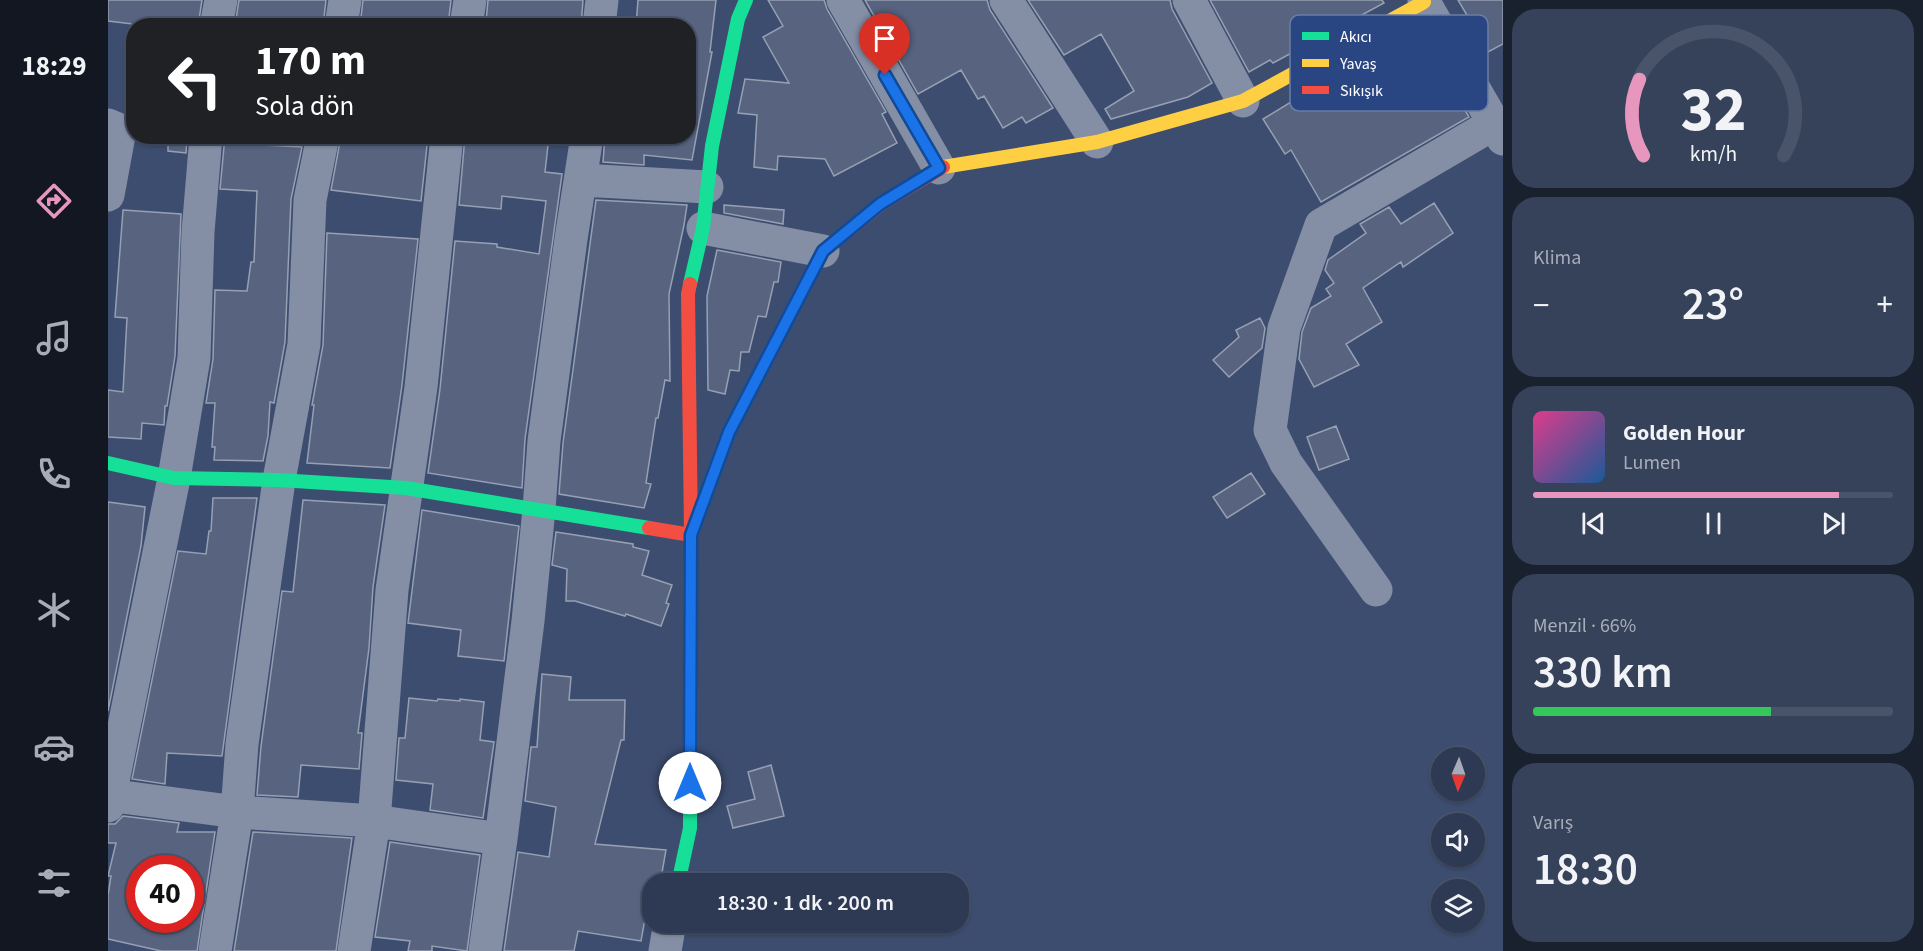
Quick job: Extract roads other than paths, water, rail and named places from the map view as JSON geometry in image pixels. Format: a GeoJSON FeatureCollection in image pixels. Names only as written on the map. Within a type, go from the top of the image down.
{"type":"FeatureCollection","features":[{"type":"Feature","properties":{"kind":"street"},"geometry":{"type":"LineString","coordinates":[[218,18],[221,0]]}},
{"type":"Feature","properties":{"kind":"street"},"geometry":{"type":"LineString","coordinates":[[343,18],[345,0]]}},
{"type":"Feature","properties":{"kind":"street"},"geometry":{"type":"LineString","coordinates":[[467,18],[470,0]]}},
{"type":"Feature","properties":{"kind":"street"},"geometry":{"type":"LineString","coordinates":[[600,18],[602,0]]}},
{"type":"Feature","properties":{"kind":"street"},"geometry":{"type":"LineString","coordinates":[[680,873],[690,828],[691,535],[688,294],[703,228],[712,146],[738,19],[746,0]]}},
{"type":"Feature","properties":{"kind":"street"},"geometry":{"type":"LineString","coordinates":[[843,0],[939,168]]}},
{"type":"Feature","properties":{"kind":"street"},"geometry":{"type":"LineString","coordinates":[[1006,0],[1097,142]]}},
{"type":"Feature","properties":{"kind":"street"},"geometry":{"type":"LineString","coordinates":[[1189,0],[1243,101]]}},
{"type":"Feature","properties":{"kind":"street"},"geometry":{"type":"LineString","coordinates":[[1399,15],[1424,1],[1432,15]]}},
{"type":"Feature","properties":{"kind":"street"},"geometry":{"type":"LineString","coordinates":[[691,535],[729,432],[823,251],[880,204],[939,168],[1097,142],[1243,101],[1290,75]]}},
{"type":"Feature","properties":{"kind":"street"},"geometry":{"type":"LineString","coordinates":[[1376,590],[1286,463],[1269,430],[1284,328],[1321,225],[1499,131],[1487,111]]}},
{"type":"Feature","properties":{"kind":"street"},"geometry":{"type":"LineString","coordinates":[[108,125],[120,130],[108,195]]}},
{"type":"Feature","properties":{"kind":"street"},"geometry":{"type":"LineString","coordinates":[[205,144],[198,232],[194,357],[174,478],[109,799],[237,812],[374,821],[501,839]]}},
{"type":"Feature","properties":{"kind":"street"},"geometry":{"type":"LineString","coordinates":[[215,951],[237,812],[242,744],[279,480],[304,344],[310,200],[321,144]]}},
{"type":"Feature","properties":{"kind":"street"},"geometry":{"type":"LineString","coordinates":[[354,951],[374,821],[392,590],[421,387],[446,144]]}},
{"type":"Feature","properties":{"kind":"street"},"geometry":{"type":"LineString","coordinates":[[485,951],[501,839],[539,509],[544,441],[586,144]]}},
{"type":"Feature","properties":{"kind":"street"},"geometry":{"type":"LineString","coordinates":[[580,180],[707,187]]}},
{"type":"Feature","properties":{"kind":"street"},"geometry":{"type":"LineString","coordinates":[[703,228],[823,251]]}},
{"type":"Feature","properties":{"kind":"street"},"geometry":{"type":"LineString","coordinates":[[108,462],[174,478],[279,480],[406,488],[691,535]]}},
{"type":"Feature","properties":{"kind":"street"},"geometry":{"type":"LineString","coordinates":[[665,951],[668,933]]}}]}
